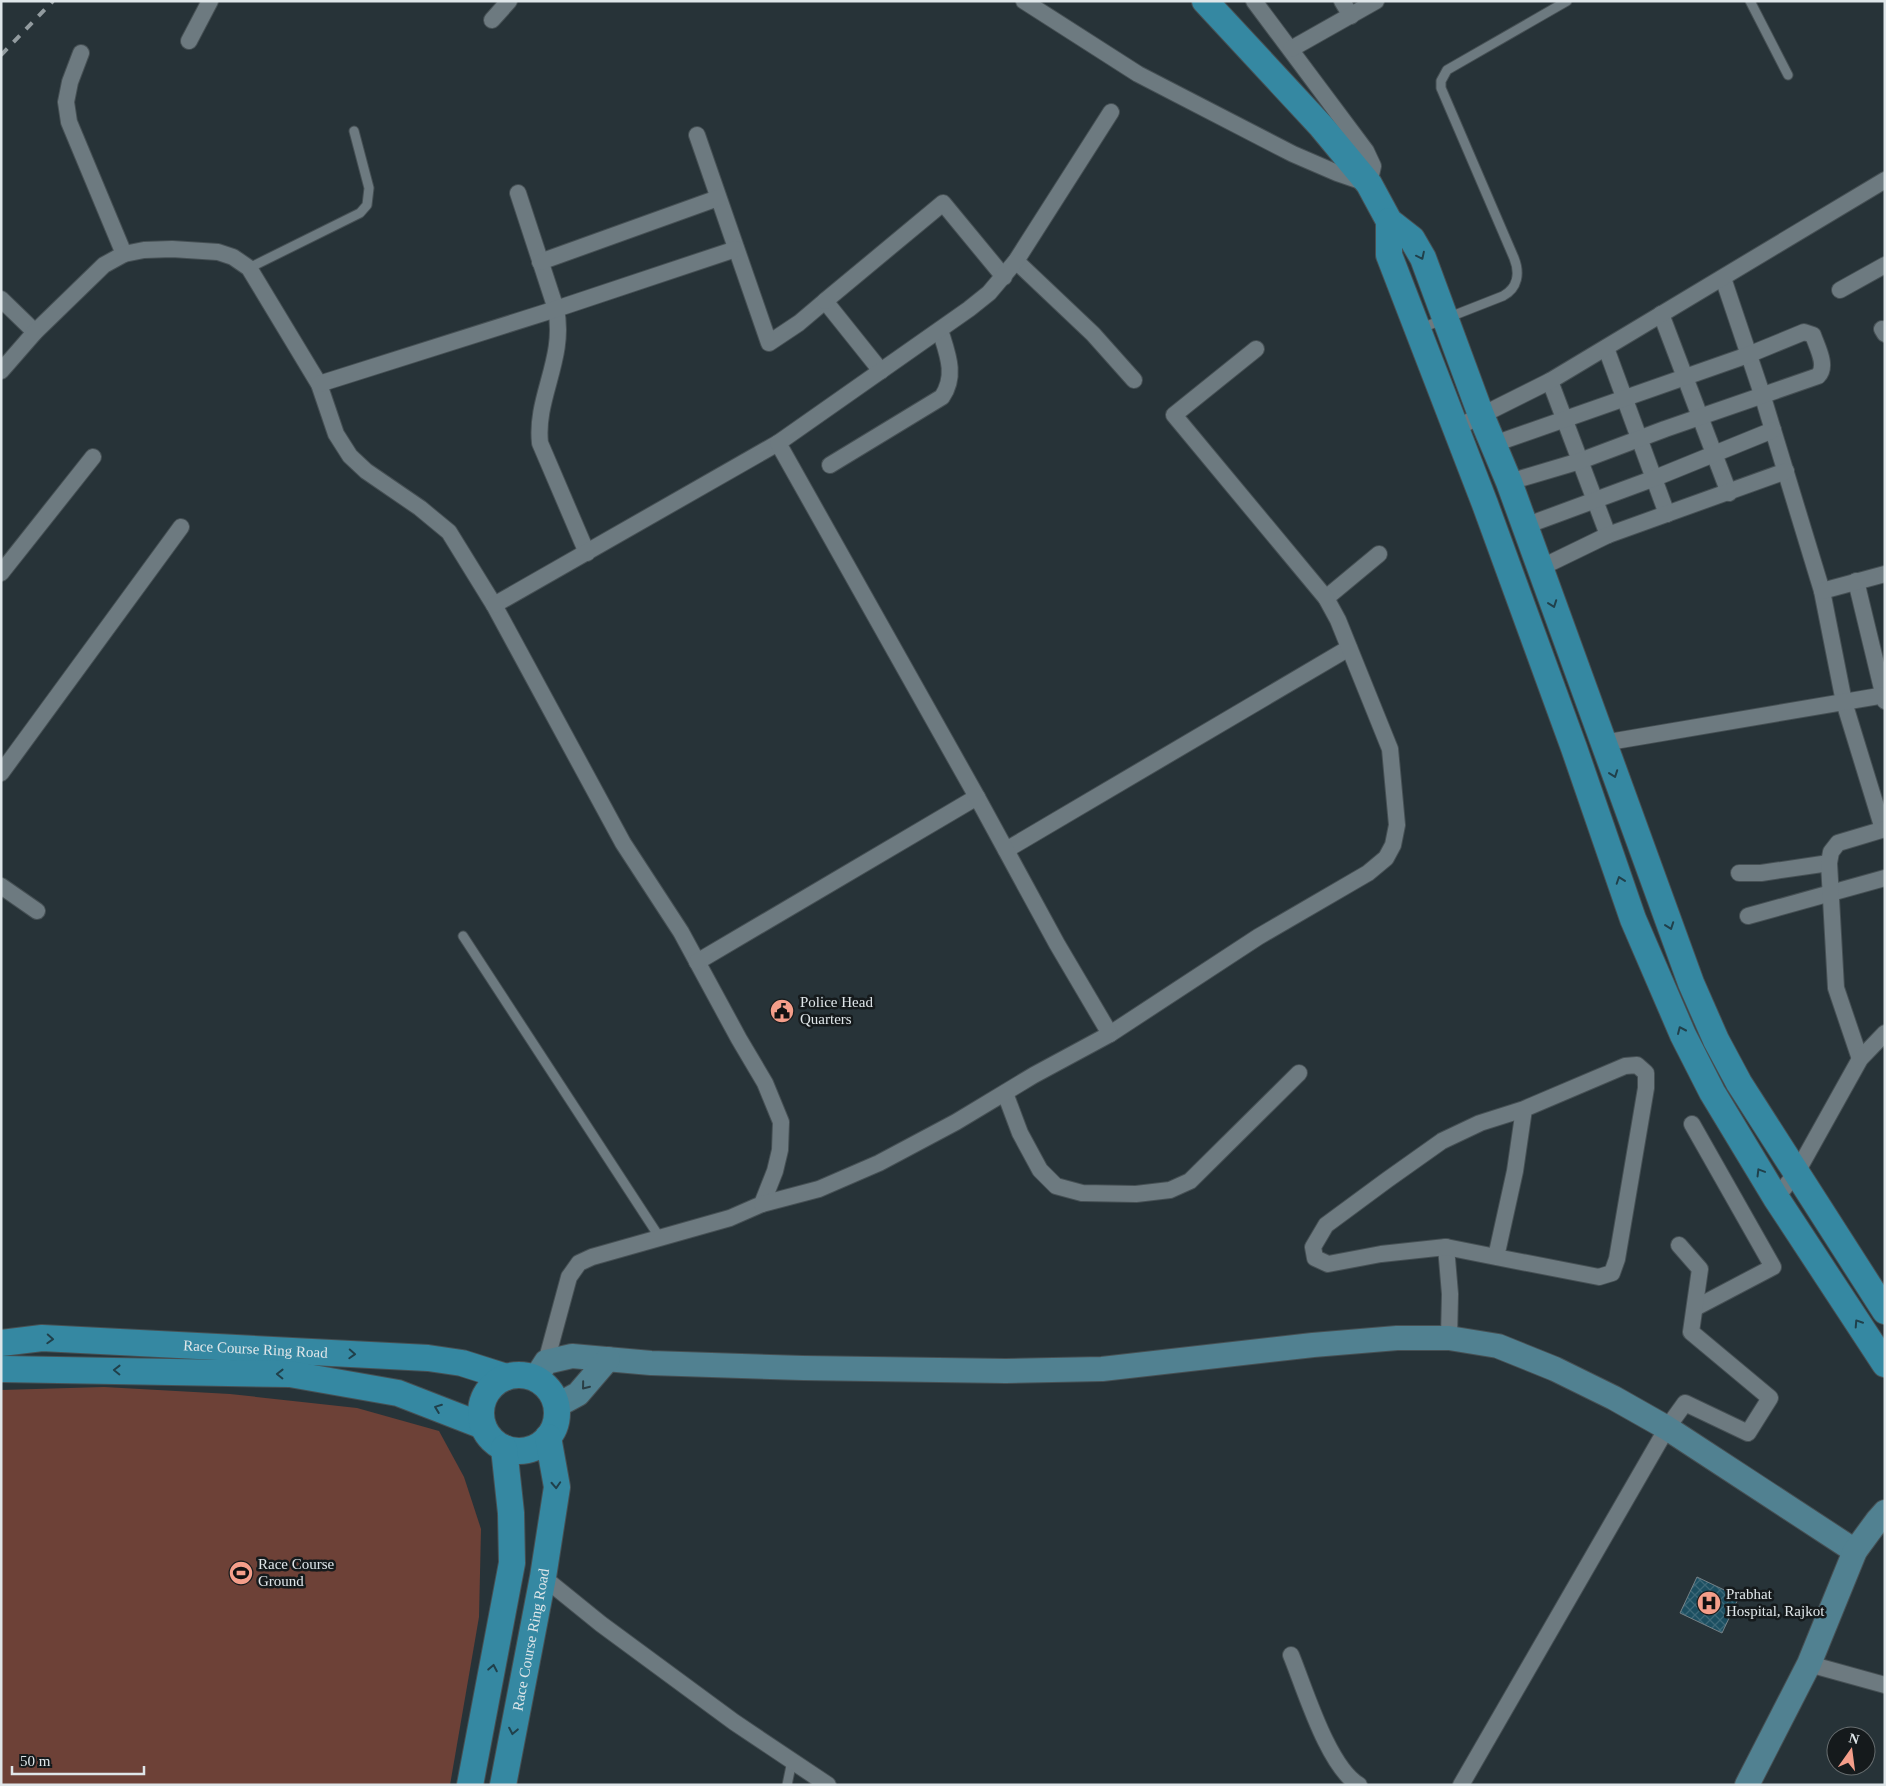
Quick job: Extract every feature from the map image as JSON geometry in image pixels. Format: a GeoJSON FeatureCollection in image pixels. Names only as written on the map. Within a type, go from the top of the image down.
{"type":"FeatureCollection","features":[{"type":"Feature","properties":{"kind":"main road"},"geometry":{"type":"LineString","coordinates":[[1205,1],[1321,126],[1369,184],[1389,221],[1412,239],[1423,258],[1481,415],[1509,482],[1691,983],[1716,1040],[1739,1084],[1885,1311]]}},
{"type":"Feature","properties":{"kind":"main road"},"geometry":{"type":"LineString","coordinates":[[1389,221],[1389,255],[1456,428],[1571,738],[1633,919],[1683,1036],[1704,1076],[1776,1198],[1885,1364]]}},
{"type":"Feature","properties":{"kind":"main road","name":"Race Course Ring Road"},"geometry":{"type":"LineString","coordinates":[[1,1343],[42,1338],[428,1358],[462,1364],[506,1377]]}},
{"type":"Feature","properties":{"kind":"main road","name":"Race Course Ring Road"},"geometry":{"type":"LineString","coordinates":[[1,1369],[290,1374],[398,1393],[483,1426]]}},
{"type":"Feature","properties":{"kind":"main road"},"geometry":{"type":"LineString","coordinates":[[540,1370],[545,1385],[552,1395],[556,1406],[554,1428],[542,1443],[528,1450],[504,1448],[495,1443],[483,1426],[480,1414],[482,1402],[487,1391],[506,1377],[540,1370]]}},
{"type":"Feature","properties":{"kind":"main road","name":"Race Course Ring Road"},"geometry":{"type":"LineString","coordinates":[[503,1785],[543,1577],[557,1487],[548,1437]]}},
{"type":"Feature","properties":{"kind":"main road","name":"Race Course Ring Road"},"geometry":{"type":"LineString","coordinates":[[470,1785],[512,1563],[511,1513],[504,1448]]}},
{"type":"Feature","properties":{"kind":"street"},"geometry":{"type":"LineString","coordinates":[[188,41],[210,1]]}},
{"type":"Feature","properties":{"kind":"street"},"geometry":{"type":"LineString","coordinates":[[492,20],[509,1]]}},
{"type":"Feature","properties":{"kind":"street"},"geometry":{"type":"LineString","coordinates":[[1024,1],[1138,74],[1293,154],[1337,173],[1369,184],[1373,166],[1366,151],[1254,1]]}},
{"type":"Feature","properties":{"kind":"street"},"geometry":{"type":"LineString","coordinates":[[1342,1],[1351,16]]}},
{"type":"Feature","properties":{"kind":"street"},"geometry":{"type":"LineString","coordinates":[[1291,49],[1376,1]]}},
{"type":"Feature","properties":{"kind":"street"},"geometry":{"type":"LineString","coordinates":[[81,53],[70,82],[66,102],[69,122],[124,254]]}},
{"type":"Feature","properties":{"kind":"street"},"geometry":{"type":"LineString","coordinates":[[494,606],[778,443],[976,304],[1004,277],[1016,261],[1111,112]]}},
{"type":"Feature","properties":{"kind":"street"},"geometry":{"type":"LineString","coordinates":[[697,135],[769,343],[798,323],[943,203],[1004,277]]}},
{"type":"Feature","properties":{"kind":"street"},"geometry":{"type":"LineString","coordinates":[[1456,428],[1550,381],[1885,180]]}},
{"type":"Feature","properties":{"kind":"street"},"geometry":{"type":"LineString","coordinates":[[518,193],[556,309],[559,325],[558,345],[540,416],[538,432],[540,443],[587,553]]}},
{"type":"Feature","properties":{"kind":"street"},"geometry":{"type":"LineString","coordinates":[[540,262],[718,198]]}},
{"type":"Feature","properties":{"kind":"street"},"geometry":{"type":"LineString","coordinates":[[1,372],[35,332],[104,265],[124,254],[144,250],[172,249],[218,252],[233,256],[248,268],[318,384],[336,434],[350,456],[366,471],[420,508],[448,532],[494,606],[623,843],[698,962],[739,1039],[766,1083],[781,1122],[780,1150],[775,1172],[762,1204]]}},
{"type":"Feature","properties":{"kind":"street"},"geometry":{"type":"LineString","coordinates":[[318,384],[556,309],[736,249]]}},
{"type":"Feature","properties":{"kind":"street"},"geometry":{"type":"LineString","coordinates":[[1016,261],[1087,328],[1134,380]]}},
{"type":"Feature","properties":{"kind":"street"},"geometry":{"type":"LineString","coordinates":[[1840,290],[1885,265]]}},
{"type":"Feature","properties":{"kind":"street"},"geometry":{"type":"LineString","coordinates":[[1723,278],[1762,394],[1822,591],[1844,702],[1884,829],[1838,843],[1831,852],[1829,863],[1836,988],[1860,1058]]}},
{"type":"Feature","properties":{"kind":"street"},"geometry":{"type":"LineString","coordinates":[[1,299],[35,332]]}},
{"type":"Feature","properties":{"kind":"street"},"geometry":{"type":"LineString","coordinates":[[825,301],[881,371]]}},
{"type":"Feature","properties":{"kind":"street"},"geometry":{"type":"LineString","coordinates":[[1661,314],[1729,492]]}},
{"type":"Feature","properties":{"kind":"street"},"geometry":{"type":"LineString","coordinates":[[830,465],[942,397],[948,389],[950,371],[940,330]]}},
{"type":"Feature","properties":{"kind":"street"},"geometry":{"type":"LineString","coordinates":[[1494,444],[1686,378],[1804,332],[1813,335],[1823,366],[1818,376],[1762,394],[1580,461],[1509,482]]}},
{"type":"Feature","properties":{"kind":"street"},"geometry":{"type":"LineString","coordinates":[[1606,348],[1667,514]]}},
{"type":"Feature","properties":{"kind":"street"},"geometry":{"type":"LineString","coordinates":[[540,1370],[569,1277],[579,1263],[592,1257],[730,1218],[762,1204],[819,1189],[879,1163],[956,1122],[1110,1034],[1258,937],[1368,873],[1386,858],[1394,844],[1397,825],[1390,749],[1338,620],[1326,598],[1174,415],[1256,349]]}},
{"type":"Feature","properties":{"kind":"street"},"geometry":{"type":"LineString","coordinates":[[1550,381],[1608,535]]}},
{"type":"Feature","properties":{"kind":"street"},"geometry":{"type":"LineString","coordinates":[[1525,526],[1655,478],[1773,430]]}},
{"type":"Feature","properties":{"kind":"street"},"geometry":{"type":"LineString","coordinates":[[778,443],[977,797],[1057,944],[1110,1034]]}},
{"type":"Feature","properties":{"kind":"street"},"geometry":{"type":"LineString","coordinates":[[1,572],[93,457]]}},
{"type":"Feature","properties":{"kind":"street"},"geometry":{"type":"LineString","coordinates":[[1540,568],[1608,535],[1786,471]]}},
{"type":"Feature","properties":{"kind":"street"},"geometry":{"type":"LineString","coordinates":[[1,773],[181,527]]}},
{"type":"Feature","properties":{"kind":"street"},"geometry":{"type":"LineString","coordinates":[[1326,598],[1379,554]]}},
{"type":"Feature","properties":{"kind":"street"},"geometry":{"type":"LineString","coordinates":[[1822,591],[1885,574]]}},
{"type":"Feature","properties":{"kind":"street"},"geometry":{"type":"LineString","coordinates":[[1603,743],[1844,702],[1884,697],[1856,581]]}},
{"type":"Feature","properties":{"kind":"street"},"geometry":{"type":"LineString","coordinates":[[1006,850],[1349,648]]}},
{"type":"Feature","properties":{"kind":"street"},"geometry":{"type":"LineString","coordinates":[[698,962],[977,797]]}},
{"type":"Feature","properties":{"kind":"street"},"geometry":{"type":"LineString","coordinates":[[1739,873],[1761,873],[1829,863]]}},
{"type":"Feature","properties":{"kind":"street"},"geometry":{"type":"LineString","coordinates":[[1748,916],[1885,878]]}},
{"type":"Feature","properties":{"kind":"street"},"geometry":{"type":"LineString","coordinates":[[1,886],[36,911]]}},
{"type":"Feature","properties":{"kind":"street"},"geometry":{"type":"LineString","coordinates":[[1776,1198],[1797,1172],[1860,1058],[1885,1032]]}},
{"type":"Feature","properties":{"kind":"street"},"geometry":{"type":"LineString","coordinates":[[1637,1065],[1646,1073],[1644,1097],[1617,1258],[1612,1273],[1599,1277],[1446,1247],[1381,1254],[1328,1264],[1315,1258],[1313,1247],[1326,1225],[1442,1141],[1480,1123],[1524,1108],[1625,1066],[1637,1065]]}},
{"type":"Feature","properties":{"kind":"street"},"geometry":{"type":"LineString","coordinates":[[1005,1093],[1020,1133],[1036,1163],[1040,1170],[1056,1186],[1082,1192],[1136,1194],[1170,1190],[1190,1181],[1299,1073]]}},
{"type":"Feature","properties":{"kind":"street"},"geometry":{"type":"LineString","coordinates":[[1496,1258],[1517,1164],[1524,1108]]}},
{"type":"Feature","properties":{"kind":"street"},"geometry":{"type":"LineString","coordinates":[[1692,1124],[1773,1267],[1695,1308]]}},
{"type":"Feature","properties":{"kind":"street"},"geometry":{"type":"LineString","coordinates":[[1461,1785],[1667,1428],[1685,1403],[1748,1433],[1770,1398],[1691,1332],[1700,1269],[1680,1245]]}},
{"type":"Feature","properties":{"kind":"street"},"geometry":{"type":"LineString","coordinates":[[1446,1247],[1450,1294],[1449,1338]]}},
{"type":"Feature","properties":{"kind":"street"},"geometry":{"type":"LineString","coordinates":[[540,1370],[572,1356],[651,1363],[803,1368],[1006,1371],[1102,1370],[1378,1339],[1449,1338],[1498,1346],[1555,1369],[1614,1398],[1667,1428],[1856,1551]]}},
{"type":"Feature","properties":{"kind":"street"},"geometry":{"type":"LineString","coordinates":[[556,1406],[578,1394],[608,1359]]}},
{"type":"Feature","properties":{"kind":"street"},"geometry":{"type":"LineString","coordinates":[[1748,1785],[1809,1664],[1856,1551],[1885,1512]]}},
{"type":"Feature","properties":{"kind":"street"},"geometry":{"type":"LineString","coordinates":[[543,1577],[602,1624],[734,1722],[828,1785]]}},
{"type":"Feature","properties":{"kind":"street"},"geometry":{"type":"LineString","coordinates":[[1291,1655],[1327,1746],[1339,1767],[1353,1782],[1359,1785]]}},
{"type":"Feature","properties":{"kind":"street"},"geometry":{"type":"LineString","coordinates":[[1809,1664],[1885,1685]]}},
{"type":"Feature","properties":{"kind":"lane"},"geometry":{"type":"LineString","coordinates":[[1418,330],[1510,292],[1515,285],[1518,268],[1441,88],[1441,81],[1447,70],[1567,1]]}},
{"type":"Feature","properties":{"kind":"lane"},"geometry":{"type":"LineString","coordinates":[[1750,1],[1788,75]]}},
{"type":"Feature","properties":{"kind":"lane"},"geometry":{"type":"LineString","coordinates":[[248,268],[360,213],[367,206],[369,188],[354,131]]}},
{"type":"Feature","properties":{"kind":"lane"},"geometry":{"type":"LineString","coordinates":[[463,936],[660,1238]]}},
{"type":"Feature","properties":{"kind":"lane"},"geometry":{"type":"LineString","coordinates":[[787,1785],[792,1761]]}},
{"type":"Feature","properties":{"kind":"shaded area","name":"Race Course Ground"},"geometry":{"type":"Polygon","coordinates":[[[104,1387],[230,1394],[357,1408],[439,1431],[464,1477],[481,1529],[479,1617],[450,1785],[1,1785],[1,1390],[104,1387]]]}},
{"type":"Feature","properties":{"kind":"building"},"geometry":{"type":"Polygon","coordinates":[[[1697,1577],[1739,1597],[1722,1633],[1680,1613],[1697,1577]]]}},
{"type":"Feature","properties":{"kind":"railway"},"geometry":{"type":"LineString","coordinates":[[1,55],[53,1]]}},
{"type":"Feature","properties":{"kind":"place","name":"Police Head Quarters"},"geometry":{"type":"Point","coordinates":[782,1011]}},
{"type":"Feature","properties":{"kind":"place","name":"Race Course Ground"},"geometry":{"type":"Point","coordinates":[241,1573]}},
{"type":"Feature","properties":{"kind":"place","name":"Prabhat Hospital, Rajkot"},"geometry":{"type":"Point","coordinates":[1709,1603]}}]}
